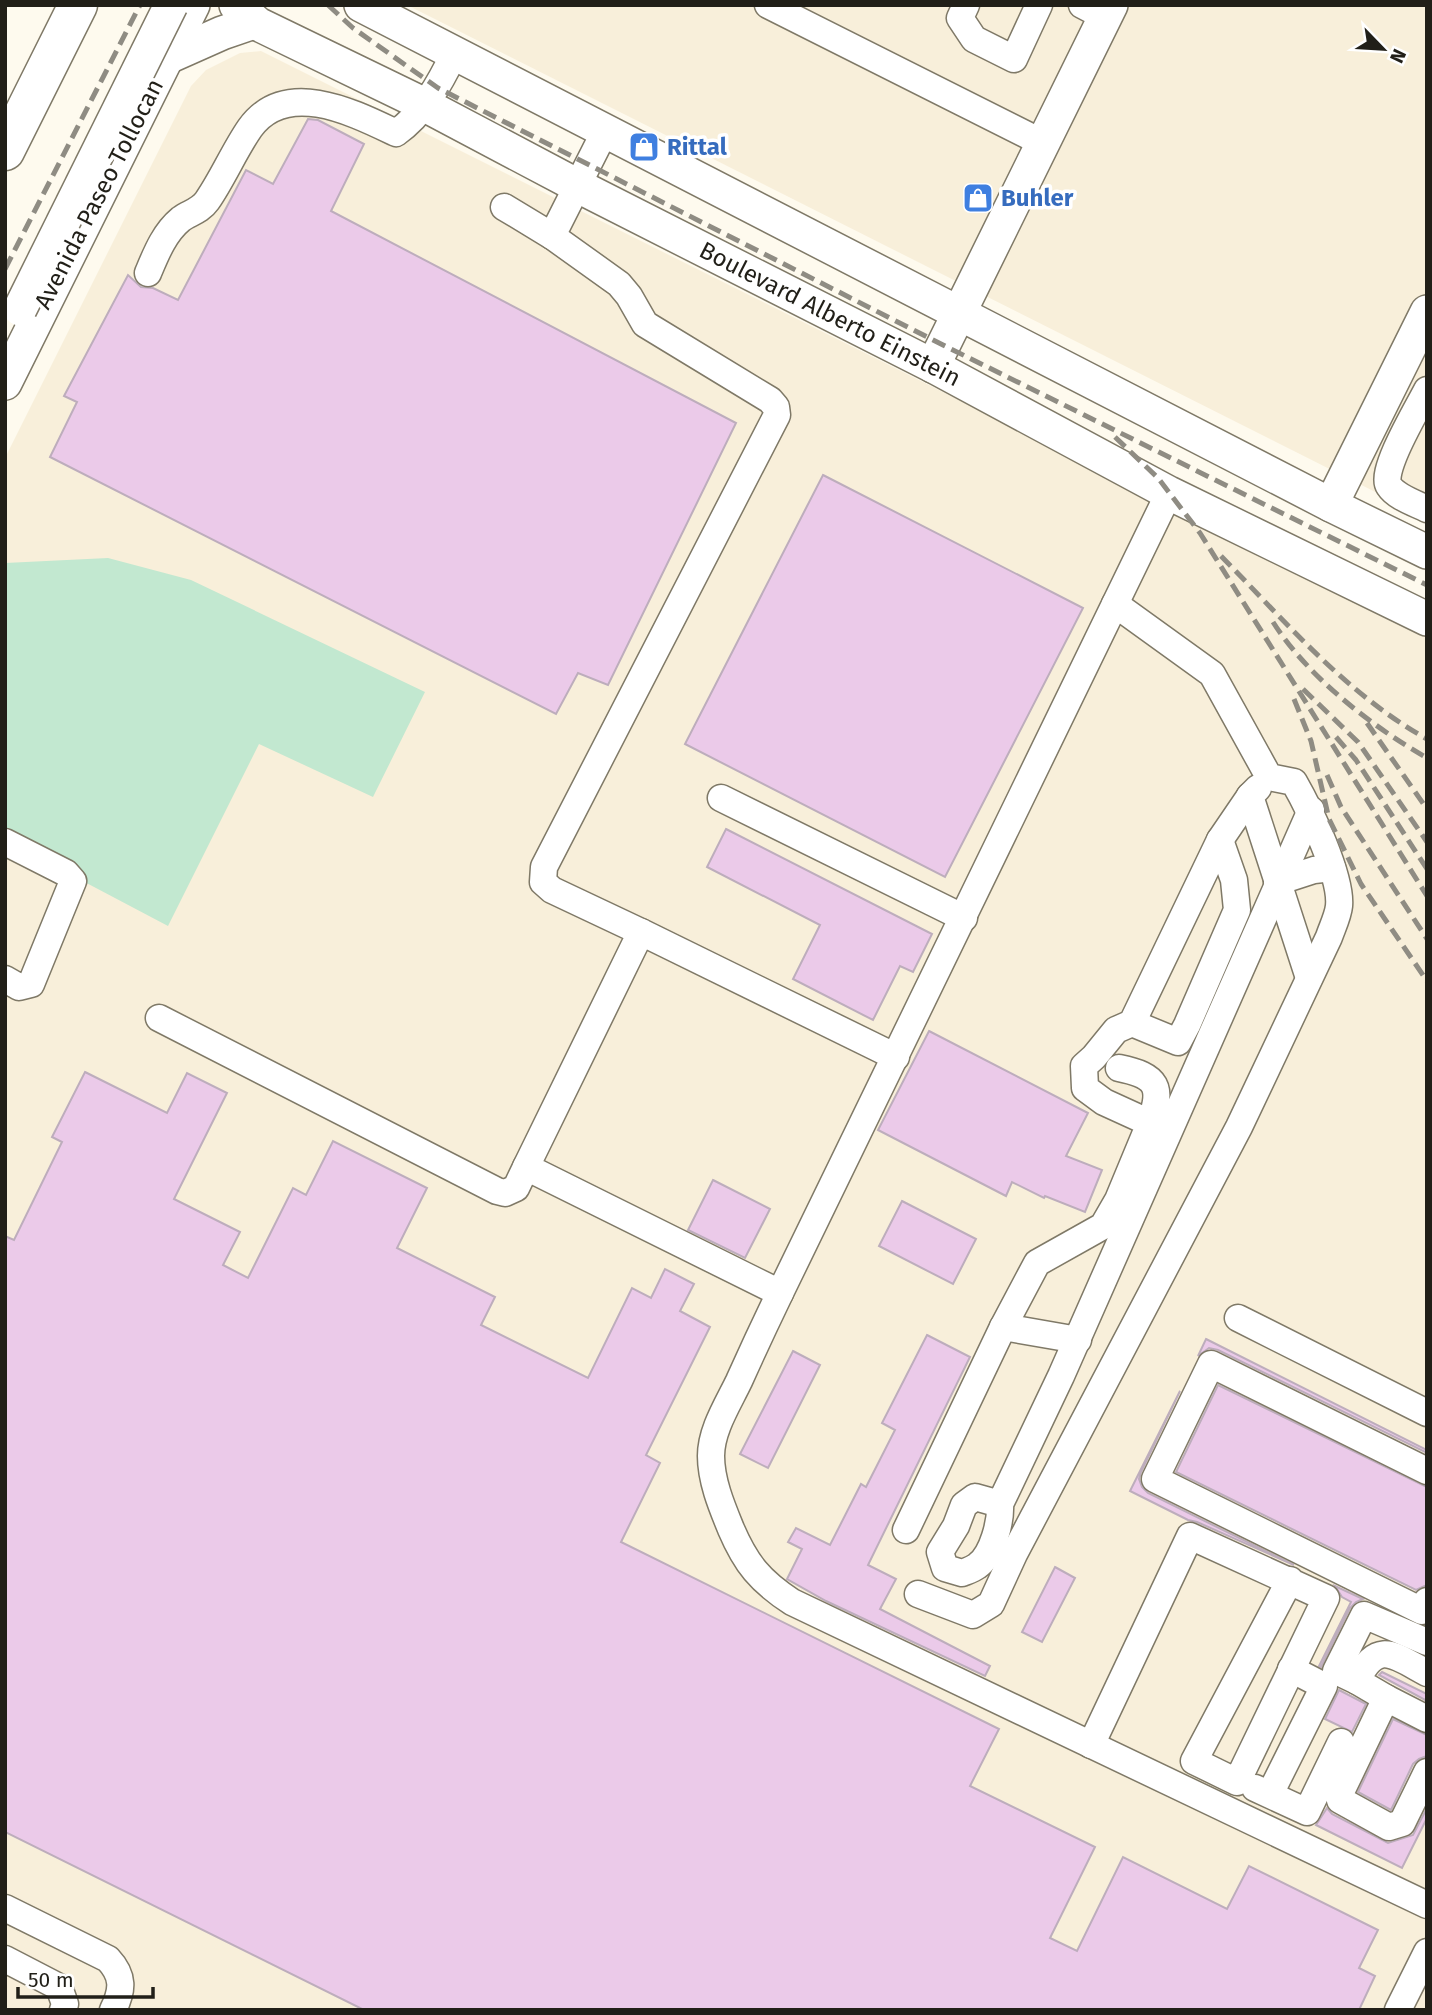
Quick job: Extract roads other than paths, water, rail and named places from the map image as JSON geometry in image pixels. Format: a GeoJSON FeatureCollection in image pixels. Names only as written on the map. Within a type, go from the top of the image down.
{"type":"FeatureCollection","features":[{"type":"Feature","properties":{"kind":"highway"},"geometry":{"type":"LineString","coordinates":[[5,151],[78,5]]}},
{"type":"Feature","properties":{"kind":"main road"},"geometry":{"type":"LineString","coordinates":[[163,5],[168,57],[222,33],[249,17]]}},
{"type":"Feature","properties":{"kind":"main road","name":"Avenida Paseo Tollocan"},"geometry":{"type":"LineString","coordinates":[[5,340],[171,5]]}},
{"type":"Feature","properties":{"kind":"main road","name":"Avenida Paseo Tollocan"},"geometry":{"type":"LineString","coordinates":[[5,383],[193,5]]}},
{"type":"Feature","properties":{"kind":"main road"},"geometry":{"type":"LineString","coordinates":[[361,5],[1427,552]]}},
{"type":"Feature","properties":{"kind":"main road"},"geometry":{"type":"LineString","coordinates":[[933,366],[1043,143],[1099,9]]}},
{"type":"Feature","properties":{"kind":"main road","name":"Boulevard Alberto Einstein"},"geometry":{"type":"LineString","coordinates":[[249,17],[575,192],[933,366],[1168,493],[1427,619]]}},
{"type":"Feature","properties":{"kind":"main road"},"geometry":{"type":"LineString","coordinates":[[1331,505],[1427,312]]}},
{"type":"Feature","properties":{"kind":"street"},"geometry":{"type":"LineString","coordinates":[[768,5],[1043,143]]}},
{"type":"Feature","properties":{"kind":"street"},"geometry":{"type":"LineString","coordinates":[[966,5],[960,18],[974,39],[1014,60],[1039,5]]}},
{"type":"Feature","properties":{"kind":"street"},"geometry":{"type":"LineString","coordinates":[[148,273],[167,234],[183,218],[206,203],[251,127],[265,113],[282,105],[328,104],[396,133],[438,88],[454,54]]}},
{"type":"Feature","properties":{"kind":"street"},"geometry":{"type":"LineString","coordinates":[[552,236],[605,131]]}},
{"type":"Feature","properties":{"kind":"street"},"geometry":{"type":"LineString","coordinates":[[504,206],[552,236],[619,284],[645,324],[770,400],[777,410],[777,415],[544,867],[543,883],[552,890],[896,1057]]}},
{"type":"Feature","properties":{"kind":"street"},"geometry":{"type":"LineString","coordinates":[[1427,390],[1391,460],[1386,478],[1388,486],[1395,492],[1427,509]]}},
{"type":"Feature","properties":{"kind":"street"},"geometry":{"type":"LineString","coordinates":[[1168,493],[721,1417],[712,1442],[711,1458],[723,1508],[738,1544],[755,1574],[792,1602],[1427,1905]]}},
{"type":"Feature","properties":{"kind":"street"},"geometry":{"type":"LineString","coordinates":[[1000,1503],[975,1497],[964,1505],[956,1526],[940,1552],[945,1567],[962,1573],[1003,1549],[1239,1127],[1329,937],[1339,905],[1332,868],[1311,810],[1294,782],[1269,777],[1212,674],[1115,604]]}},
{"type":"Feature","properties":{"kind":"street"},"geometry":{"type":"LineString","coordinates":[[1150,1123],[1104,1102],[1085,1088],[1084,1066],[1116,1030],[1132,1023],[1220,841],[1250,796],[1269,777]]}},
{"type":"Feature","properties":{"kind":"street"},"geometry":{"type":"LineString","coordinates":[[1250,796],[1309,978]]}},
{"type":"Feature","properties":{"kind":"street"},"geometry":{"type":"LineString","coordinates":[[721,798],[964,918]]}},
{"type":"Feature","properties":{"kind":"street"},"geometry":{"type":"LineString","coordinates":[[918,1594],[973,1615],[991,1604],[1003,1549],[1000,1503],[1077,1340],[1311,810]]}},
{"type":"Feature","properties":{"kind":"street"},"geometry":{"type":"LineString","coordinates":[[1178,1042],[1237,909],[1234,880],[1220,841]]}},
{"type":"Feature","properties":{"kind":"street"},"geometry":{"type":"LineString","coordinates":[[5,842],[66,873],[74,881],[31,984],[19,987],[5,979]]}},
{"type":"Feature","properties":{"kind":"street"},"geometry":{"type":"LineString","coordinates":[[1277,882],[1314,870],[1332,868]]}},
{"type":"Feature","properties":{"kind":"street"},"geometry":{"type":"LineString","coordinates":[[159,1018],[505,1193],[516,1188],[641,932]]}},
{"type":"Feature","properties":{"kind":"street"},"geometry":{"type":"LineString","coordinates":[[1132,1023],[1202,1054]]}},
{"type":"Feature","properties":{"kind":"street"},"geometry":{"type":"LineString","coordinates":[[906,1530],[1003,1327],[1037,1264],[1102,1226],[1118,1200],[1150,1123],[1156,1106],[1156,1086],[1148,1078],[1094,1057]]}},
{"type":"Feature","properties":{"kind":"street"},"geometry":{"type":"LineString","coordinates":[[1104,1102],[1123,1079],[1119,1068]]}},
{"type":"Feature","properties":{"kind":"street"},"geometry":{"type":"LineString","coordinates":[[526,1167],[780,1293]]}},
{"type":"Feature","properties":{"kind":"street"},"geometry":{"type":"LineString","coordinates":[[1238,1318],[1427,1413]]}},
{"type":"Feature","properties":{"kind":"street"},"geometry":{"type":"LineString","coordinates":[[1003,1327],[1077,1340]]}},
{"type":"Feature","properties":{"kind":"street"},"geometry":{"type":"LineString","coordinates":[[1425,1608],[1155,1479],[1211,1364],[1427,1471]]}},
{"type":"Feature","properties":{"kind":"street"},"geometry":{"type":"LineString","coordinates":[[956,1526],[1003,1549]]}},
{"type":"Feature","properties":{"kind":"street"},"geometry":{"type":"LineString","coordinates":[[1091,1745],[1190,1536],[1326,1598],[1237,1782]]}},
{"type":"Feature","properties":{"kind":"street"},"geometry":{"type":"LineString","coordinates":[[1290,1580],[1194,1761],[1307,1812],[1342,1742]]}},
{"type":"Feature","properties":{"kind":"street"},"geometry":{"type":"LineString","coordinates":[[1427,1642],[1364,1615],[1336,1671],[1427,1719]]}},
{"type":"Feature","properties":{"kind":"street"},"geometry":{"type":"LineString","coordinates":[[1262,1632],[1324,1686],[1270,1794]]}},
{"type":"Feature","properties":{"kind":"street"},"geometry":{"type":"LineString","coordinates":[[1357,1681],[1364,1665],[1374,1656],[1384,1654],[1427,1673]]}},
{"type":"Feature","properties":{"kind":"street"},"geometry":{"type":"LineString","coordinates":[[1386,1698],[1339,1796],[1340,1800],[1389,1827],[1396,1827],[1402,1823],[1427,1772]]}},
{"type":"Feature","properties":{"kind":"street"},"geometry":{"type":"LineString","coordinates":[[5,1908],[108,1959],[120,1974],[121,1982],[120,1995],[113,2010]]}},
{"type":"Feature","properties":{"kind":"street"},"geometry":{"type":"LineString","coordinates":[[5,1959],[59,1987],[65,2004],[64,2010]]}},
{"type":"Feature","properties":{"kind":"street"},"geometry":{"type":"LineString","coordinates":[[1402,2009],[1425,1959]]}},
{"type":"Feature","properties":{"kind":"railway"},"geometry":{"type":"LineString","coordinates":[[5,269],[140,5]]}},
{"type":"Feature","properties":{"kind":"railway"},"geometry":{"type":"LineString","coordinates":[[328,5],[353,28],[438,88],[943,345],[1427,585]]}},
{"type":"Feature","properties":{"kind":"railway"},"geometry":{"type":"LineString","coordinates":[[1115,437],[1158,478],[1200,533],[1427,896]]}},
{"type":"Feature","properties":{"kind":"railway"},"geometry":{"type":"LineString","coordinates":[[1221,556],[1293,631],[1343,678],[1370,701],[1427,739]]}},
{"type":"Feature","properties":{"kind":"railway"},"geometry":{"type":"LineString","coordinates":[[1273,622],[1304,662],[1342,698],[1384,731],[1427,758]]}},
{"type":"Feature","properties":{"kind":"railway"},"geometry":{"type":"LineString","coordinates":[[1303,689],[1358,742],[1427,842]]}},
{"type":"Feature","properties":{"kind":"railway"},"geometry":{"type":"LineString","coordinates":[[1294,699],[1311,741],[1329,819],[1361,884],[1427,981]]}},
{"type":"Feature","properties":{"kind":"railway"},"geometry":{"type":"LineString","coordinates":[[1367,723],[1427,809]]}},
{"type":"Feature","properties":{"kind":"railway"},"geometry":{"type":"LineString","coordinates":[[1336,737],[1356,760],[1427,869]]}},
{"type":"Feature","properties":{"kind":"railway"},"geometry":{"type":"LineString","coordinates":[[1327,775],[1341,807],[1427,939]]}},
{"type":"Feature","properties":{"kind":"place","name":"Rittal"},"geometry":{"type":"Point","coordinates":[644,147]}},
{"type":"Feature","properties":{"kind":"place","name":"Buhler"},"geometry":{"type":"Point","coordinates":[978,198]}}]}
